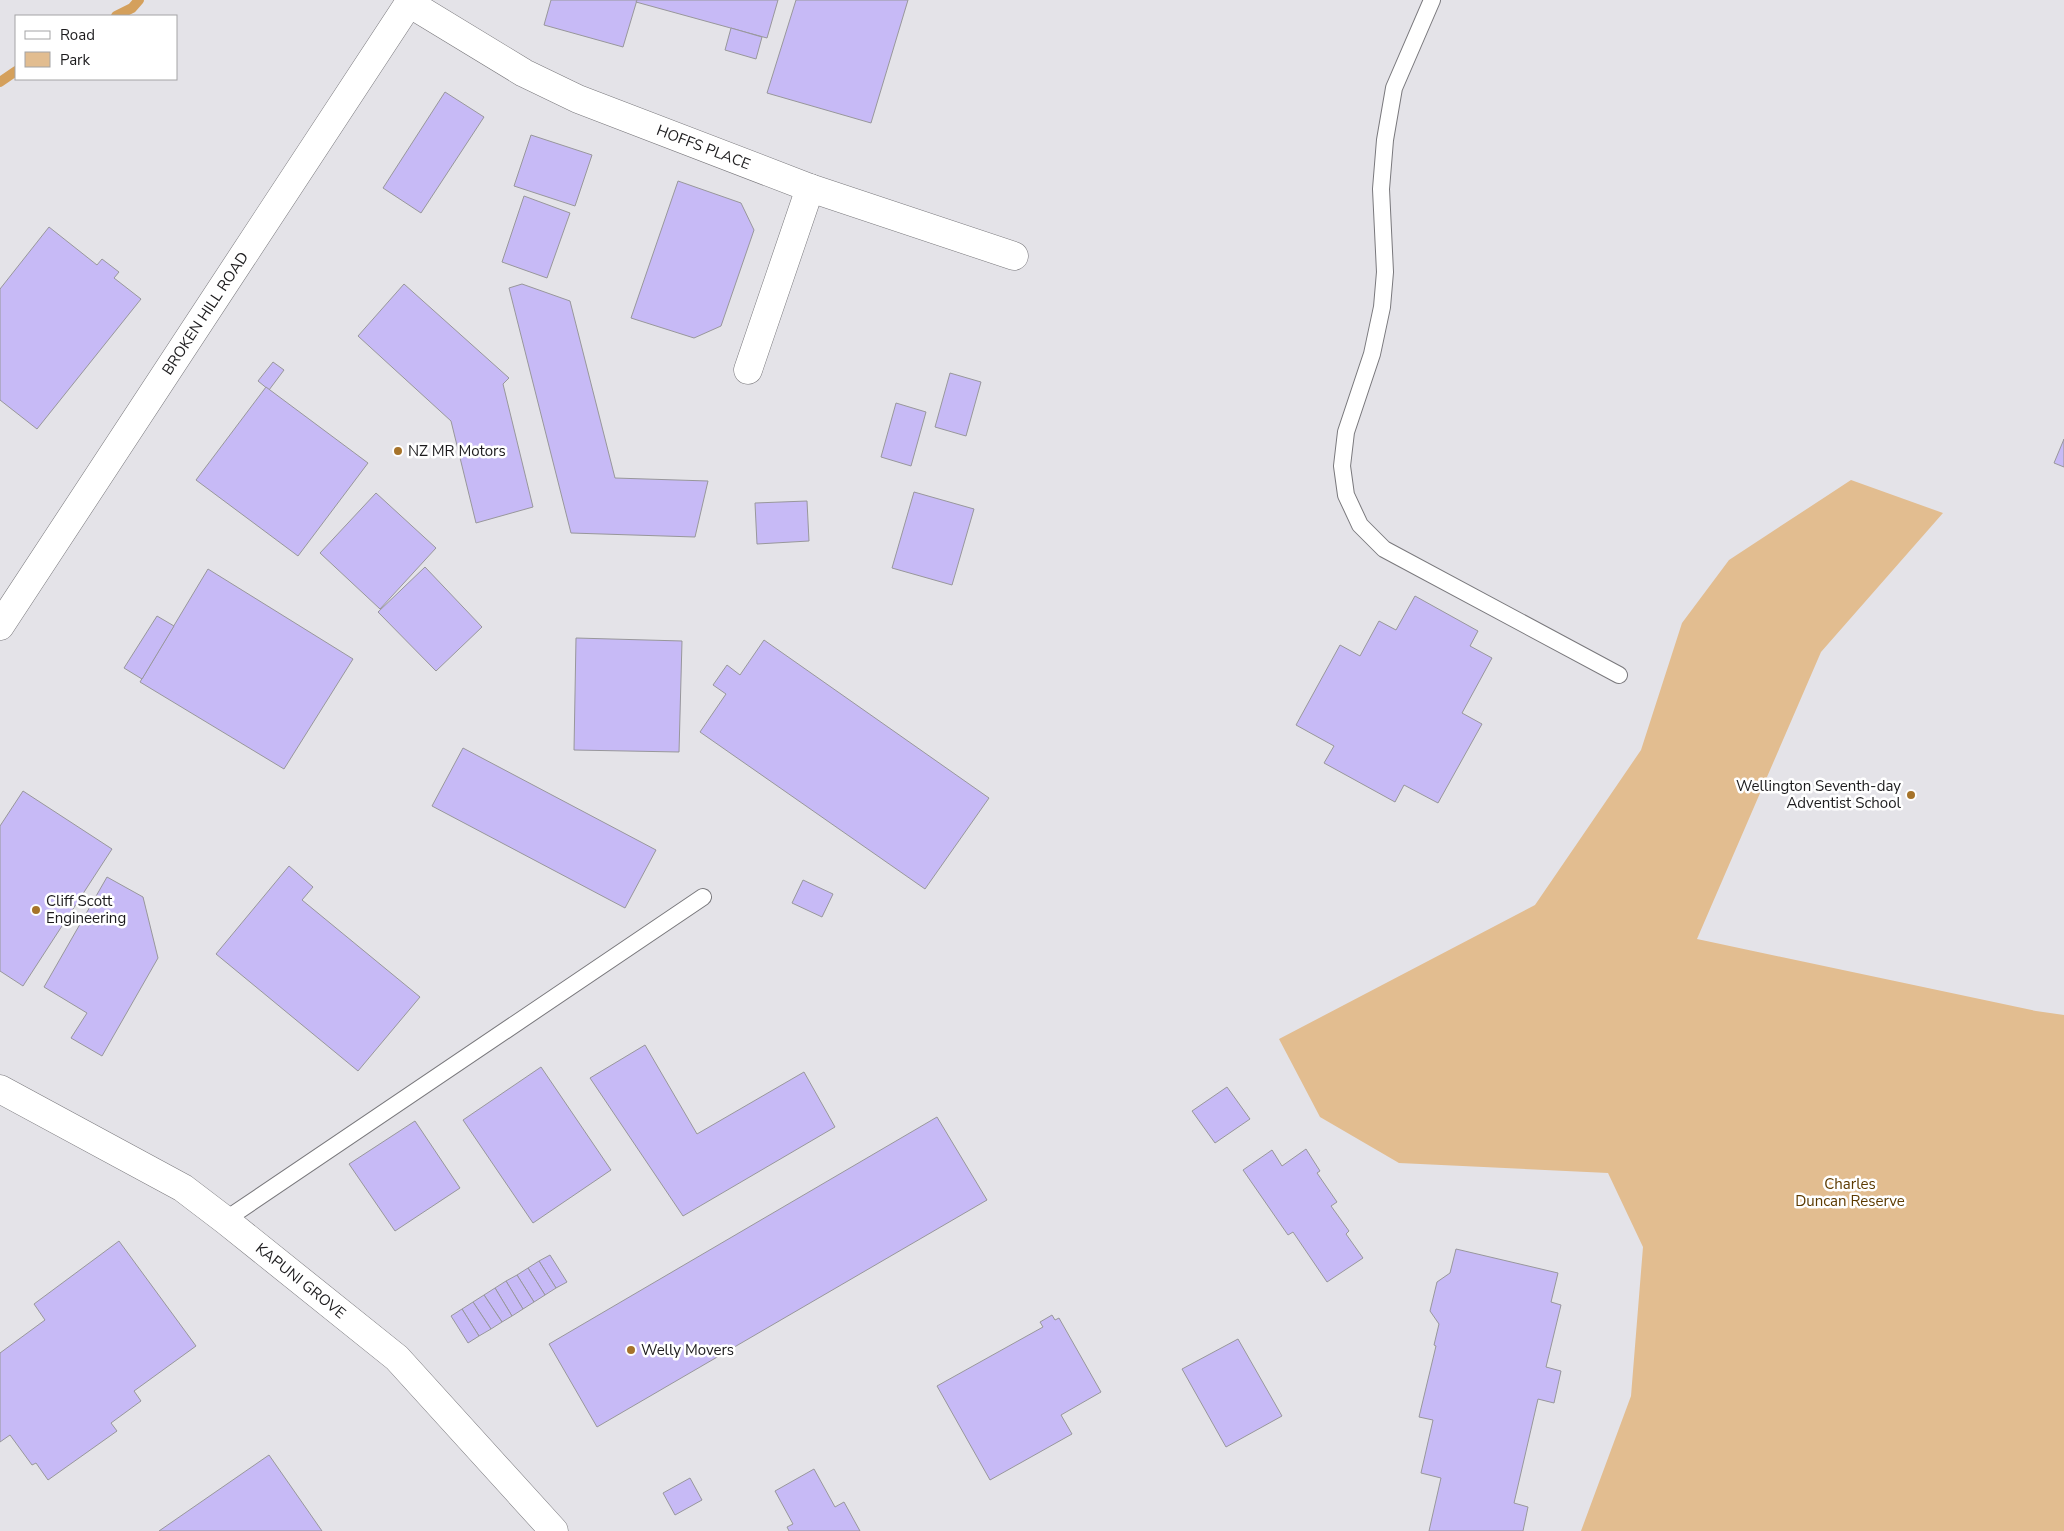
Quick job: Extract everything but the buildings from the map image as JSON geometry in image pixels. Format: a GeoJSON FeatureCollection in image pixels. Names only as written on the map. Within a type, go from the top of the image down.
{"type":"FeatureCollection","features":[{"type":"Feature","properties":{"kind":"street","name":"HOFFS PLACE"},"geometry":{"type":"LineString","coordinates":[[410,2],[524,74],[578,98],[810,188],[1014,256]]}},
{"type":"Feature","properties":{"kind":"street","name":"BROKEN HILL ROAD"},"geometry":{"type":"LineString","coordinates":[[0,626],[410,2]]}},
{"type":"Feature","properties":{"kind":"street"},"geometry":{"type":"LineString","coordinates":[[748,370],[810,188]]}},
{"type":"Feature","properties":{"kind":"street","name":"KAPUNI GROVE"},"geometry":{"type":"LineString","coordinates":[[0,1089],[183,1188],[225,1220],[397,1358],[554,1531]]}},
{"type":"Feature","properties":{"kind":"lane"},"geometry":{"type":"LineString","coordinates":[[1432,0],[1394,88],[1385,140],[1381,189],[1385,272],[1382,307],[1372,354],[1346,432],[1342,466],[1346,495],[1360,526],[1384,549],[1619,675]]}},
{"type":"Feature","properties":{"kind":"lane"},"geometry":{"type":"LineString","coordinates":[[225,1220],[703,897]]}},
{"type":"Feature","properties":{"kind":"green space","name":"Charles Duncan Reserve"},"geometry":{"type":"Polygon","coordinates":[[[1851,480],[1943,513],[1821,652],[1697,939],[2036,1011],[2064,1015],[2064,1531],[1581,1531],[1631,1396],[1643,1247],[1608,1173],[1399,1163],[1320,1117],[1279,1039],[1535,905],[1641,750],[1682,623],[1729,560],[1851,480]]]}},
{"type":"Feature","properties":{"kind":"waterway"},"geometry":{"type":"LineString","coordinates":[[118,15],[132,8],[139,0]]}},
{"type":"Feature","properties":{"kind":"waterway"},"geometry":{"type":"LineString","coordinates":[[0,82],[15,72]]}},
{"type":"Feature","properties":{"kind":"place","name":"NZ MR Motors"},"geometry":{"type":"Point","coordinates":[398,451]}},
{"type":"Feature","properties":{"kind":"place","name":"Wellington Seventh-day Adventist School"},"geometry":{"type":"Point","coordinates":[1911,795]}},
{"type":"Feature","properties":{"kind":"place","name":"Cliff Scott Engineering"},"geometry":{"type":"Point","coordinates":[36,910]}},
{"type":"Feature","properties":{"kind":"place","name":"Welly Movers"},"geometry":{"type":"Point","coordinates":[631,1350]}}]}
